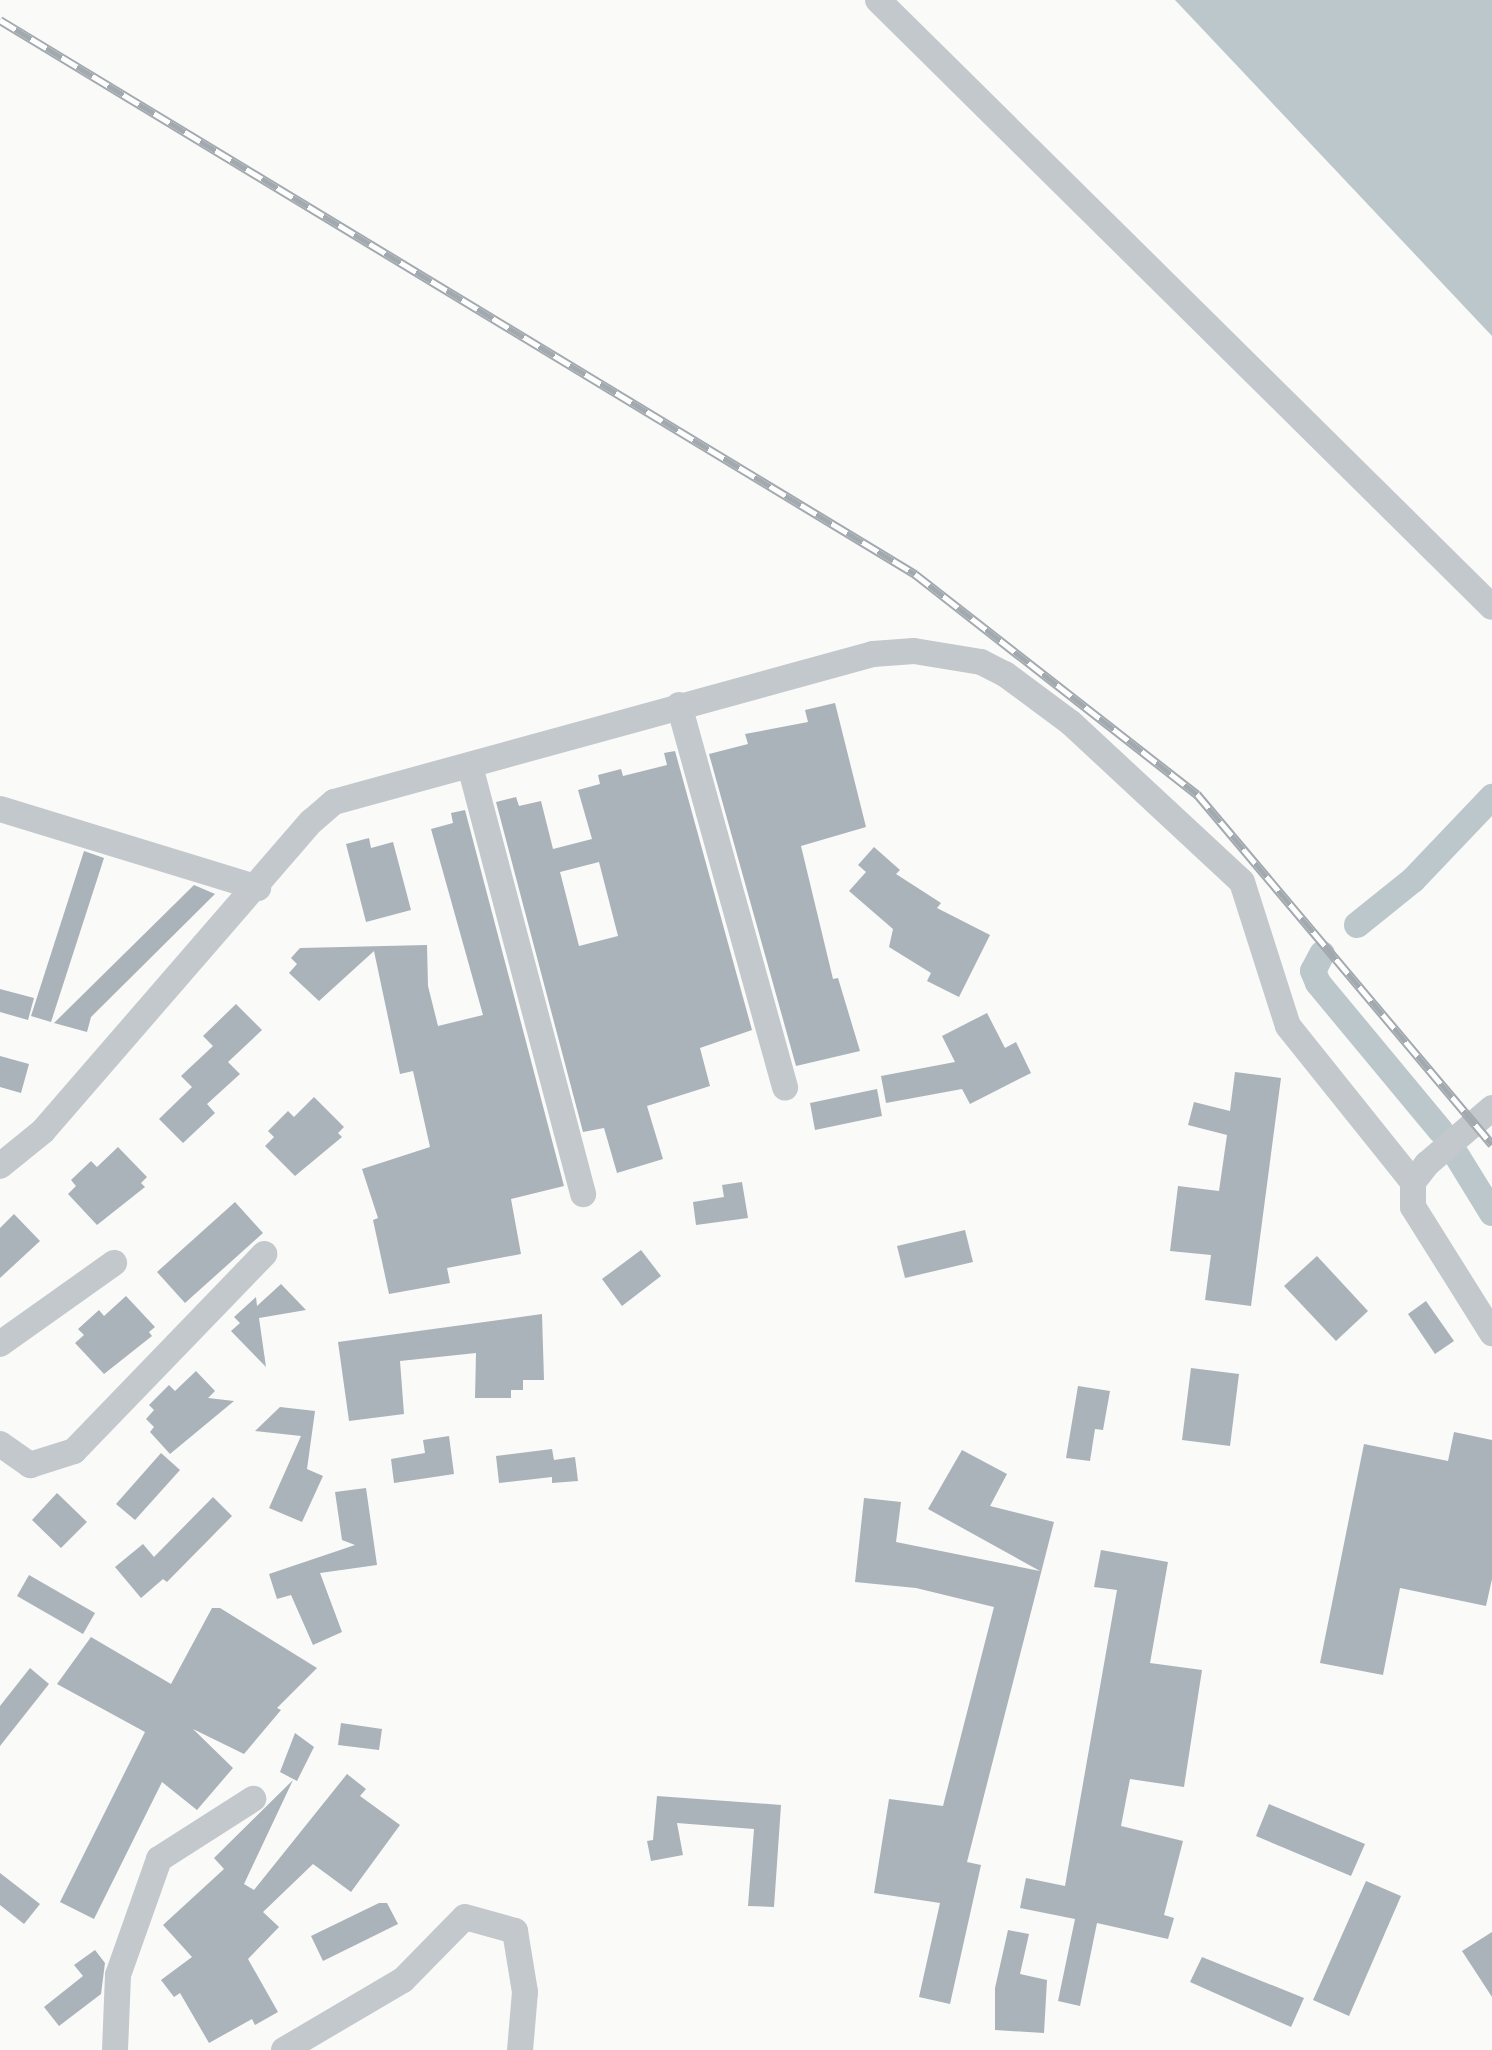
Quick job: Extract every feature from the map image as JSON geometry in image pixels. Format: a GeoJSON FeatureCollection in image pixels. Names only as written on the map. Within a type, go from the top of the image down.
{"type":"FeatureCollection","features":[{"type":"Feature","properties":{"kind":"street"},"geometry":{"type":"LineString","coordinates":[[878,0],[1492,607]]}},
{"type":"Feature","properties":{"kind":"street"},"geometry":{"type":"LineString","coordinates":[[0,1166],[43,1131],[258,888],[312,821],[334,802],[873,654],[946,656],[981,662],[1005,674],[1071,723],[1242,882],[1288,1026],[1413,1182],[1413,1207],[1433,1246],[1492,1333]]}},
{"type":"Feature","properties":{"kind":"street"},"geometry":{"type":"LineString","coordinates":[[679,705],[785,1088]]}},
{"type":"Feature","properties":{"kind":"street"},"geometry":{"type":"LineString","coordinates":[[470,766],[583,1194]]}},
{"type":"Feature","properties":{"kind":"street"},"geometry":{"type":"LineString","coordinates":[[0,809],[258,888]]}},
{"type":"Feature","properties":{"kind":"street"},"geometry":{"type":"LineString","coordinates":[[1413,1182],[1492,1108]]}},
{"type":"Feature","properties":{"kind":"street"},"geometry":{"type":"LineString","coordinates":[[0,1444],[30,1465],[74,1451],[264,1254]]}},
{"type":"Feature","properties":{"kind":"street"},"geometry":{"type":"LineString","coordinates":[[0,1344],[114,1263]]}},
{"type":"Feature","properties":{"kind":"street"},"geometry":{"type":"LineString","coordinates":[[115,2050],[118,1975],[159,1859],[253,1799]]}},
{"type":"Feature","properties":{"kind":"street"},"geometry":{"type":"LineString","coordinates":[[284,2050],[403,1980],[465,1917],[515,1931],[525,1992],[520,2050]]}},
{"type":"Feature","properties":{"kind":"shaded area"},"geometry":{"type":"Polygon","coordinates":[[[1175,0],[1492,0],[1492,336],[1175,0]]]}},
{"type":"Feature","properties":{"kind":"building"},"geometry":{"type":"Polygon","coordinates":[[[835,703],[866,827],[801,846],[833,979],[838,978],[860,1051],[796,1066],[709,754],[748,744],[745,734],[808,722],[805,710],[835,703]]]}},
{"type":"Feature","properties":{"kind":"building"},"geometry":{"type":"Polygon","coordinates":[[[675,751],[752,1030],[700,1048],[710,1086],[647,1106],[663,1159],[617,1173],[604,1128],[583,1132],[496,802],[516,797],[519,806],[541,801],[553,849],[592,839],[578,790],[600,784],[598,775],[621,769],[623,776],[667,765],[664,753],[675,751]],[[599,862],[560,872],[579,946],[618,936],[599,862]]]}},
{"type":"Feature","properties":{"kind":"building"},"geometry":{"type":"Polygon","coordinates":[[[465,810],[564,1186],[511,1199],[521,1254],[447,1268],[450,1283],[389,1294],[373,1220],[378,1218],[362,1169],[430,1147],[413,1071],[400,1074],[374,951],[319,1001],[289,973],[297,964],[291,958],[300,948],[427,945],[428,986],[438,1026],[483,1015],[431,829],[453,823],[451,813],[465,810]]]}},
{"type":"Feature","properties":{"kind":"building"},"geometry":{"type":"Polygon","coordinates":[[[369,838],[371,848],[393,842],[411,910],[366,922],[346,844],[369,838]]]}},
{"type":"Feature","properties":{"kind":"building"},"geometry":{"type":"Polygon","coordinates":[[[874,847],[900,870],[896,874],[941,903],[937,908],[990,935],[959,997],[927,981],[931,973],[889,947],[893,929],[849,891],[866,872],[858,865],[874,847]]]}},
{"type":"Feature","properties":{"kind":"building"},"geometry":{"type":"Polygon","coordinates":[[[84,851],[104,858],[51,1022],[31,1016],[84,851]]]}},
{"type":"Feature","properties":{"kind":"building"},"geometry":{"type":"Polygon","coordinates":[[[194,885],[215,894],[91,1017],[87,1032],[54,1023],[194,885]]]}},
{"type":"Feature","properties":{"kind":"building"},"geometry":{"type":"Polygon","coordinates":[[[0,989],[34,998],[28,1020],[0,1012],[0,989]]]}},
{"type":"Feature","properties":{"kind":"building"},"geometry":{"type":"Polygon","coordinates":[[[236,1004],[262,1030],[228,1062],[240,1074],[207,1104],[215,1113],[183,1143],[159,1119],[192,1087],[181,1076],[213,1046],[203,1036],[236,1004]]]}},
{"type":"Feature","properties":{"kind":"building"},"geometry":{"type":"Polygon","coordinates":[[[987,1013],[1005,1048],[1016,1042],[1031,1073],[970,1104],[962,1089],[886,1103],[881,1076],[955,1062],[942,1036],[987,1013]]]}},
{"type":"Feature","properties":{"kind":"building"},"geometry":{"type":"Polygon","coordinates":[[[0,1056],[29,1064],[21,1093],[0,1087],[0,1056]]]}},
{"type":"Feature","properties":{"kind":"building"},"geometry":{"type":"Polygon","coordinates":[[[1235,1072],[1281,1078],[1251,1306],[1205,1300],[1211,1255],[1170,1251],[1178,1186],[1219,1191],[1227,1135],[1188,1125],[1194,1102],[1230,1111],[1235,1072]]]}},
{"type":"Feature","properties":{"kind":"building"},"geometry":{"type":"Polygon","coordinates":[[[877,1089],[882,1116],[815,1130],[810,1103],[877,1089]]]}},
{"type":"Feature","properties":{"kind":"building"},"geometry":{"type":"Polygon","coordinates":[[[314,1097],[344,1127],[338,1133],[342,1137],[295,1176],[265,1146],[274,1137],[268,1131],[288,1111],[294,1117],[314,1097]]]}},
{"type":"Feature","properties":{"kind":"building"},"geometry":{"type":"Polygon","coordinates":[[[118,1147],[147,1177],[141,1183],[145,1187],[97,1225],[68,1194],[76,1186],[71,1180],[91,1161],[97,1167],[118,1147]]]}},
{"type":"Feature","properties":{"kind":"building"},"geometry":{"type":"Polygon","coordinates":[[[742,1182],[748,1218],[696,1225],[693,1202],[724,1197],[722,1185],[742,1182]]]}},
{"type":"Feature","properties":{"kind":"building"},"geometry":{"type":"Polygon","coordinates":[[[235,1202],[263,1233],[185,1303],[157,1272],[235,1202]]]}},
{"type":"Feature","properties":{"kind":"building"},"geometry":{"type":"Polygon","coordinates":[[[14,1214],[40,1241],[0,1278],[0,1228],[14,1214]]]}},
{"type":"Feature","properties":{"kind":"building"},"geometry":{"type":"Polygon","coordinates":[[[965,1230],[973,1262],[905,1278],[897,1246],[965,1230]]]}},
{"type":"Feature","properties":{"kind":"building"},"geometry":{"type":"Polygon","coordinates":[[[641,1250],[661,1276],[622,1306],[602,1279],[641,1250]]]}},
{"type":"Feature","properties":{"kind":"building"},"geometry":{"type":"Polygon","coordinates":[[[1317,1256],[1368,1311],[1336,1341],[1284,1286],[1317,1256]]]}},
{"type":"Feature","properties":{"kind":"building"},"geometry":{"type":"Polygon","coordinates":[[[281,1284],[306,1310],[259,1318],[266,1367],[231,1331],[240,1323],[234,1317],[256,1297],[257,1306],[281,1284]]]}},
{"type":"Feature","properties":{"kind":"building"},"geometry":{"type":"Polygon","coordinates":[[[126,1296],[155,1327],[149,1332],[152,1336],[104,1374],[75,1343],[84,1335],[78,1329],[99,1310],[104,1316],[126,1296]]]}},
{"type":"Feature","properties":{"kind":"building"},"geometry":{"type":"Polygon","coordinates":[[[1426,1301],[1454,1341],[1435,1354],[1408,1314],[1426,1301]]]}},
{"type":"Feature","properties":{"kind":"building"},"geometry":{"type":"Polygon","coordinates":[[[542,1314],[544,1380],[523,1380],[523,1390],[511,1390],[511,1398],[475,1398],[476,1353],[400,1361],[404,1414],[349,1421],[338,1342],[542,1314]]]}},
{"type":"Feature","properties":{"kind":"building"},"geometry":{"type":"Polygon","coordinates":[[[1191,1368],[1239,1374],[1230,1446],[1182,1440],[1191,1368]]]}},
{"type":"Feature","properties":{"kind":"building"},"geometry":{"type":"Polygon","coordinates":[[[196,1371],[215,1391],[208,1398],[234,1401],[170,1454],[150,1432],[154,1427],[146,1419],[154,1410],[149,1405],[169,1385],[175,1391],[196,1371]]]}},
{"type":"Feature","properties":{"kind":"building"},"geometry":{"type":"Polygon","coordinates":[[[1078,1386],[1110,1391],[1103,1430],[1095,1429],[1090,1461],[1066,1458],[1078,1386]]]}},
{"type":"Feature","properties":{"kind":"building"},"geometry":{"type":"Polygon","coordinates":[[[280,1407],[315,1411],[307,1469],[323,1476],[302,1522],[269,1508],[301,1436],[255,1431],[280,1407]]]}},
{"type":"Feature","properties":{"kind":"building"},"geometry":{"type":"Polygon","coordinates":[[[1454,1432],[1492,1440],[1492,1579],[1486,1606],[1400,1588],[1383,1675],[1320,1663],[1364,1444],[1448,1461],[1454,1432]]]}},
{"type":"Feature","properties":{"kind":"building"},"geometry":{"type":"Polygon","coordinates":[[[449,1436],[454,1474],[394,1483],[391,1459],[425,1453],[423,1440],[449,1436]]]}},
{"type":"Feature","properties":{"kind":"building"},"geometry":{"type":"Polygon","coordinates":[[[552,1449],[554,1460],[575,1457],[578,1481],[552,1483],[552,1477],[499,1483],[496,1456],[552,1449]]]}},
{"type":"Feature","properties":{"kind":"building"},"geometry":{"type":"Polygon","coordinates":[[[962,1450],[1007,1474],[990,1506],[1054,1522],[967,1862],[981,1865],[950,2004],[919,1997],[940,1903],[874,1893],[889,1799],[943,1806],[994,1607],[916,1588],[855,1582],[864,1498],[901,1502],[896,1542],[1040,1571],[928,1509],[962,1450]]]}},
{"type":"Feature","properties":{"kind":"building"},"geometry":{"type":"Polygon","coordinates":[[[161,1453],[180,1470],[135,1520],[116,1504],[161,1453]]]}},
{"type":"Feature","properties":{"kind":"building"},"geometry":{"type":"Polygon","coordinates":[[[366,1488],[377,1565],[320,1573],[342,1632],[313,1645],[291,1595],[277,1599],[269,1574],[355,1545],[342,1540],[335,1492],[366,1488]]]}},
{"type":"Feature","properties":{"kind":"building"},"geometry":{"type":"Polygon","coordinates":[[[57,1493],[87,1522],[61,1548],[32,1520],[57,1493]]]}},
{"type":"Feature","properties":{"kind":"building"},"geometry":{"type":"Polygon","coordinates":[[[213,1497],[232,1516],[167,1582],[163,1579],[141,1598],[115,1567],[143,1544],[154,1557],[213,1497]]]}},
{"type":"Feature","properties":{"kind":"building"},"geometry":{"type":"Polygon","coordinates":[[[1101,1550],[1168,1562],[1150,1663],[1202,1670],[1184,1787],[1130,1779],[1121,1826],[1183,1841],[1164,1915],[1174,1918],[1168,1939],[1097,1923],[1080,2006],[1058,2001],[1075,1919],[1020,1908],[1026,1878],[1065,1886],[1117,1590],[1094,1587],[1101,1550]]]}},
{"type":"Feature","properties":{"kind":"building"},"geometry":{"type":"Polygon","coordinates":[[[29,1575],[95,1613],[83,1634],[17,1596],[29,1575]]]}},
{"type":"Feature","properties":{"kind":"building"},"geometry":{"type":"Polygon","coordinates":[[[212,1608],[220,1608],[317,1668],[277,1708],[281,1710],[244,1754],[193,1729],[233,1768],[197,1810],[162,1782],[94,1919],[60,1902],[145,1732],[57,1684],[91,1637],[171,1684],[212,1608]]]}},
{"type":"Feature","properties":{"kind":"building"},"geometry":{"type":"Polygon","coordinates":[[[30,1668],[49,1684],[0,1746],[0,1706],[30,1668]]]}},
{"type":"Feature","properties":{"kind":"building"},"geometry":{"type":"Polygon","coordinates":[[[341,1723],[382,1729],[379,1750],[338,1745],[341,1723]]]}},
{"type":"Feature","properties":{"kind":"building"},"geometry":{"type":"Polygon","coordinates":[[[295,1733],[314,1747],[297,1781],[280,1772],[295,1733]]]}},
{"type":"Feature","properties":{"kind":"building"},"geometry":{"type":"Polygon","coordinates":[[[347,1774],[366,1789],[360,1796],[400,1825],[351,1892],[313,1864],[263,1912],[279,1927],[248,1959],[278,2012],[255,2025],[252,2019],[209,2043],[180,1993],[174,1997],[161,1980],[192,1957],[163,1925],[224,1869],[214,1858],[293,1780],[244,1884],[254,1890],[347,1774]]]}},
{"type":"Feature","properties":{"kind":"building"},"geometry":{"type":"Polygon","coordinates":[[[657,1796],[781,1805],[774,1907],[748,1906],[754,1829],[677,1823],[683,1855],[651,1861],[647,1841],[653,1840],[657,1796]]]}},
{"type":"Feature","properties":{"kind":"building"},"geometry":{"type":"Polygon","coordinates":[[[1269,1804],[1365,1844],[1351,1876],[1256,1836],[1269,1804]]]}},
{"type":"Feature","properties":{"kind":"building"},"geometry":{"type":"Polygon","coordinates":[[[0,1873],[40,1904],[24,1924],[0,1905],[0,1873]]]}},
{"type":"Feature","properties":{"kind":"building"},"geometry":{"type":"Polygon","coordinates":[[[1366,1881],[1401,1896],[1349,2016],[1313,2000],[1366,1881]]]}},
{"type":"Feature","properties":{"kind":"building"},"geometry":{"type":"Polygon","coordinates":[[[379,1903],[387,1903],[398,1924],[323,1961],[311,1936],[379,1903]]]}},
{"type":"Feature","properties":{"kind":"building"},"geometry":{"type":"Polygon","coordinates":[[[1008,1930],[1029,1934],[1020,1974],[1047,1980],[1044,2033],[995,2030],[995,1988],[1008,1930]]]}},
{"type":"Feature","properties":{"kind":"building"},"geometry":{"type":"Polygon","coordinates":[[[1492,1932],[1492,1997],[1462,1951],[1492,1932]]]}},
{"type":"Feature","properties":{"kind":"building"},"geometry":{"type":"Polygon","coordinates":[[[95,1950],[105,1963],[101,1994],[59,2026],[44,2007],[83,1976],[74,1965],[95,1950]]]}},
{"type":"Feature","properties":{"kind":"building"},"geometry":{"type":"Polygon","coordinates":[[[1202,1957],[1304,1998],[1291,2027],[1190,1982],[1202,1957]]]}},
{"type":"Feature","properties":{"kind":"waterway"},"geometry":{"type":"LineString","coordinates":[[1357,925],[1413,880],[1492,797]]}},
{"type":"Feature","properties":{"kind":"waterway"},"geometry":{"type":"LineString","coordinates":[[1322,954],[1313,971],[1318,983],[1441,1131]]}},
{"type":"Feature","properties":{"kind":"waterway"},"geometry":{"type":"LineString","coordinates":[[1457,1156],[1492,1213]]}},
{"type":"Feature","properties":{"kind":"railway"},"geometry":{"type":"LineString","coordinates":[[0,20],[915,574],[1197,794],[1492,1144]]}}]}
